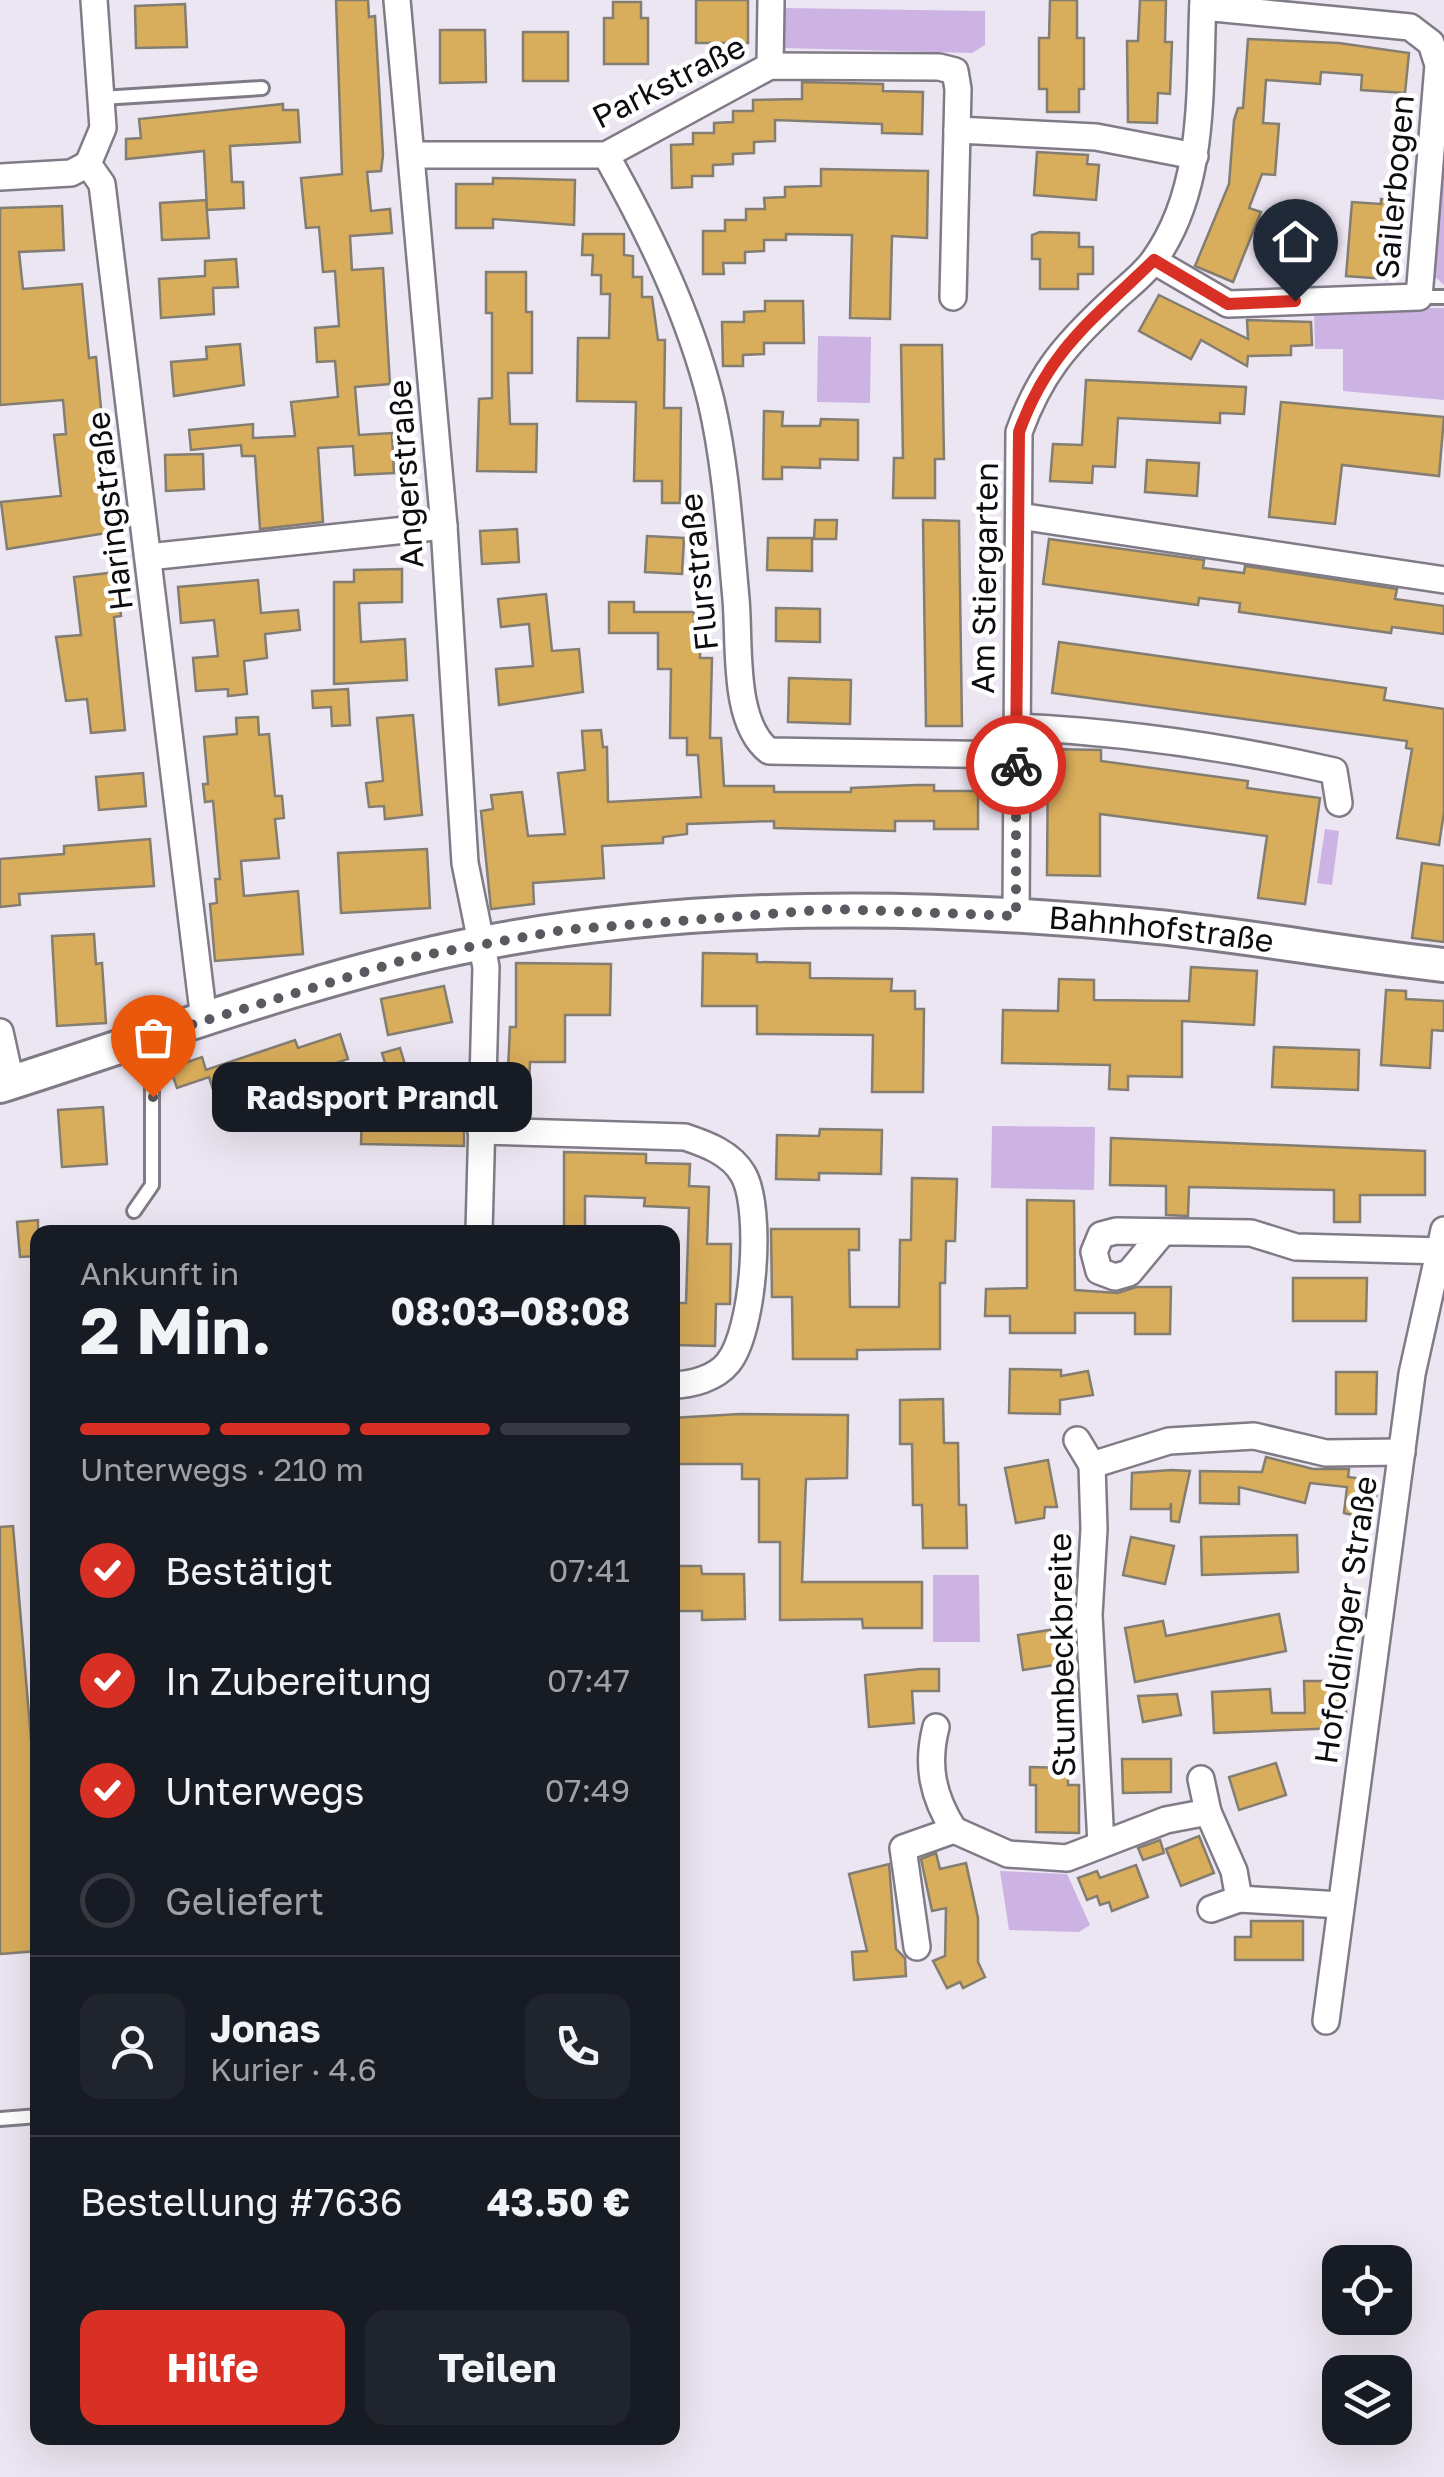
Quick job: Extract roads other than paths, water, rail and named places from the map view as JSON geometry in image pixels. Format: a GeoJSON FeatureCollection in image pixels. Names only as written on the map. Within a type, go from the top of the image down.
{"type":"FeatureCollection","features":[{"type":"Feature","properties":{"kind":"street"},"geometry":{"type":"LineString","coordinates":[[0,177],[71,173],[88,164],[101,142],[94,0]]}},
{"type":"Feature","properties":{"kind":"street","name":"Angerstraße"},"geometry":{"type":"LineString","coordinates":[[397,0],[444,526],[465,863],[486,967],[479,1225]]}},
{"type":"Feature","properties":{"kind":"street"},"geometry":{"type":"LineString","coordinates":[[770,66],[771,0]]}},
{"type":"Feature","properties":{"kind":"street","name":"Am Stiergarten"},"geometry":{"type":"LineString","coordinates":[[1016,916],[1019,432],[1036,386],[1082,329],[1154,260],[1179,210],[1195,156],[1203,3]]}},
{"type":"Feature","properties":{"kind":"street","name":"Sailerbogen"},"geometry":{"type":"LineString","coordinates":[[1154,260],[1228,304],[1432,297],[1438,65],[1431,43],[1410,28],[1203,3]]}},
{"type":"Feature","properties":{"kind":"street","name":"Parkstraße"},"geometry":{"type":"LineString","coordinates":[[413,155],[606,156],[770,66],[939,67],[954,71],[957,130],[953,297]]}},
{"type":"Feature","properties":{"kind":"street"},"geometry":{"type":"LineString","coordinates":[[957,130],[1096,137],[1195,156]]}},
{"type":"Feature","properties":{"kind":"street","name":"Flurstraße"},"geometry":{"type":"LineString","coordinates":[[606,156],[654,242],[687,322],[711,403],[728,512],[744,698],[753,738],[769,751],[1016,755]]}},
{"type":"Feature","properties":{"kind":"street","name":"Haringstraße"},"geometry":{"type":"LineString","coordinates":[[88,164],[102,184],[204,1020]]}},
{"type":"Feature","properties":{"kind":"street"},"geometry":{"type":"LineString","coordinates":[[1019,516],[1444,580]]}},
{"type":"Feature","properties":{"kind":"street"},"geometry":{"type":"LineString","coordinates":[[148,558],[444,526]]}},
{"type":"Feature","properties":{"kind":"street"},"geometry":{"type":"LineString","coordinates":[[1016,727],[1104,731],[1334,772],[1338,803]]}},
{"type":"Feature","properties":{"kind":"street","name":"Bahnhofstraße"},"geometry":{"type":"LineString","coordinates":[[5,1084],[358,972],[480,943],[648,921],[833,909],[1016,916],[1138,924],[1444,965]]}},
{"type":"Feature","properties":{"kind":"street"},"geometry":{"type":"LineString","coordinates":[[0,1032],[5,1084]]}},
{"type":"Feature","properties":{"kind":"street"},"geometry":{"type":"LineString","coordinates":[[481,1132],[685,1137],[712,1146],[743,1174],[751,1204],[752,1260],[739,1343],[732,1359],[709,1378],[680,1383]]}},
{"type":"Feature","properties":{"kind":"street"},"geometry":{"type":"LineString","coordinates":[[1163,1232],[1251,1233],[1296,1247],[1442,1244]]}},
{"type":"Feature","properties":{"kind":"street","name":"Hofoldinger Straße"},"geometry":{"type":"LineString","coordinates":[[1326,2022],[1418,1341],[1442,1244]]}},
{"type":"Feature","properties":{"kind":"street"},"geometry":{"type":"LineString","coordinates":[[1092,1465],[1169,1441],[1254,1436],[1326,1453],[1402,1452]]}},
{"type":"Feature","properties":{"kind":"street","name":"Stumbeckbreite"},"geometry":{"type":"LineString","coordinates":[[1077,1440],[1092,1465],[1094,1529],[1089,1614],[1101,1844]]}},
{"type":"Feature","properties":{"kind":"street"},"geometry":{"type":"LineString","coordinates":[[936,1727],[930,1750],[936,1801],[954,1830],[991,1848],[1028,1857],[1067,1858],[1166,1820],[1208,1812]]}},
{"type":"Feature","properties":{"kind":"street"},"geometry":{"type":"LineString","coordinates":[[1201,1779],[1208,1812],[1234,1871],[1239,1899]]}},
{"type":"Feature","properties":{"kind":"street"},"geometry":{"type":"LineString","coordinates":[[917,1947],[903,1848],[954,1830]]}},
{"type":"Feature","properties":{"kind":"street"},"geometry":{"type":"LineString","coordinates":[[1211,1909],[1239,1899],[1342,1905]]}},
{"type":"Feature","properties":{"kind":"lane"},"geometry":{"type":"LineString","coordinates":[[100,98],[262,88]]}},
{"type":"Feature","properties":{"kind":"lane"},"geometry":{"type":"LineString","coordinates":[[134,1211],[152,1186],[152,1068],[145,1039]]}},
{"type":"Feature","properties":{"kind":"lane"},"geometry":{"type":"LineString","coordinates":[[0,2119],[30,2117]]}},
{"type":"Feature","properties":{"kind":"place","name":"Radsport Prandl"},"geometry":{"type":"Point","coordinates":[153,1097]}}]}
